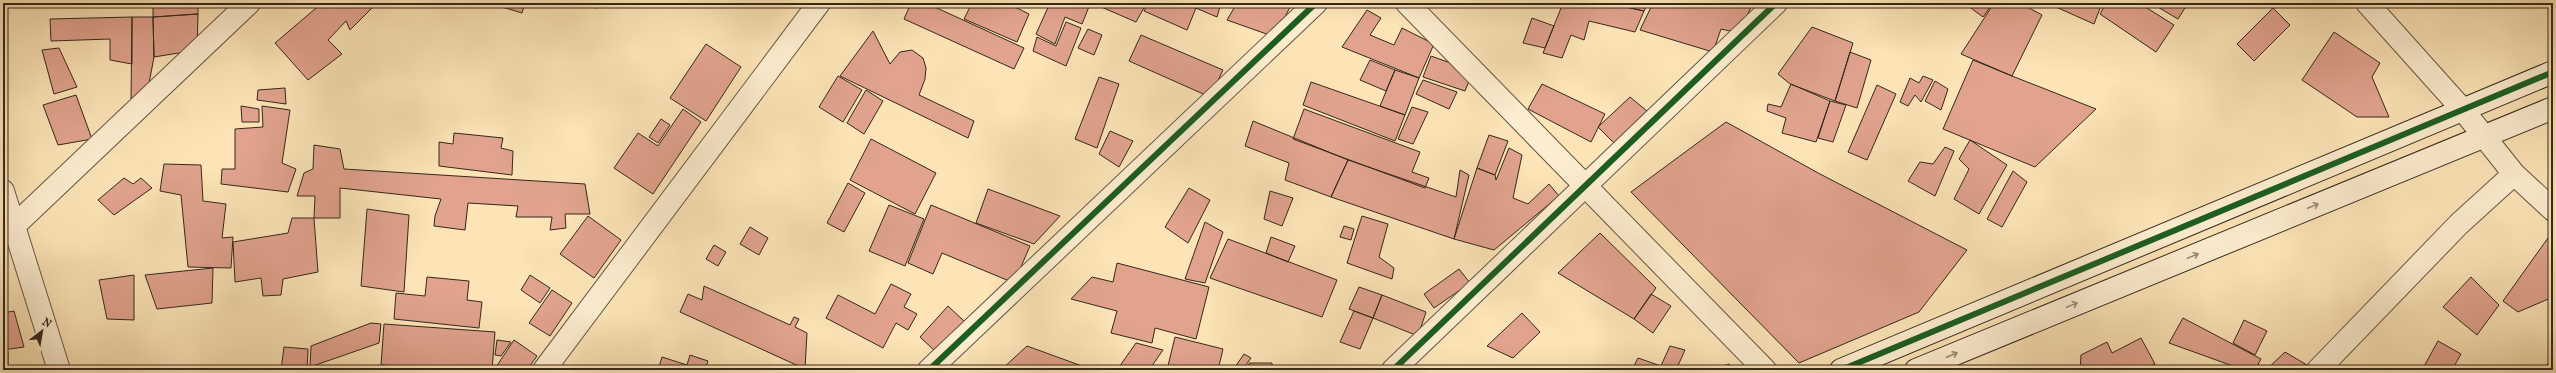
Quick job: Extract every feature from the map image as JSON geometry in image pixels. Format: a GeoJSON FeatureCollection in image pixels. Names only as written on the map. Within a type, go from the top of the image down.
{"type":"FeatureCollection","features":[{"type":"Feature","properties":{"kind":"street"},"geometry":{"type":"LineString","coordinates":[[14,226],[249,3]]}},
{"type":"Feature","properties":{"kind":"street"},"geometry":{"type":"LineString","coordinates":[[544,370],[819,3]]}},
{"type":"Feature","properties":{"kind":"street"},"geometry":{"type":"LineString","coordinates":[[929,370],[1316,3]]}},
{"type":"Feature","properties":{"kind":"street"},"geometry":{"type":"LineString","coordinates":[[1407,3],[1765,370]]}},
{"type":"Feature","properties":{"kind":"street"},"geometry":{"type":"LineString","coordinates":[[1393,370],[1586,187],[1776,3]]}},
{"type":"Feature","properties":{"kind":"street"},"geometry":{"type":"LineString","coordinates":[[2367,3],[2463,110],[2514,174],[2553,210]]}},
{"type":"Feature","properties":{"kind":"street"},"geometry":{"type":"LineString","coordinates":[[1841,370],[2553,72]]}},
{"type":"Feature","properties":{"kind":"street"},"geometry":{"type":"LineString","coordinates":[[1916,370],[2553,108]]}},
{"type":"Feature","properties":{"kind":"street"},"geometry":{"type":"LineString","coordinates":[[2318,370],[2459,224],[2514,174]]}},
{"type":"Feature","properties":{"kind":"street"},"geometry":{"type":"LineString","coordinates":[[3,191],[59,370]]}},
{"type":"Feature","properties":{"kind":"building"},"geometry":{"type":"Polygon","coordinates":[[[153,3],[198,3],[198,14],[153,17],[153,3]]]}},
{"type":"Feature","properties":{"kind":"building"},"geometry":{"type":"Polygon","coordinates":[[[322,3],[377,3],[350,30],[346,21],[328,40],[342,54],[308,80],[275,43],[322,3]]]}},
{"type":"Feature","properties":{"kind":"building"},"geometry":{"type":"Polygon","coordinates":[[[489,3],[525,3],[522,13],[489,3]]]}},
{"type":"Feature","properties":{"kind":"building"},"geometry":{"type":"Polygon","coordinates":[[[576,3],[598,3],[597,8],[576,3]]]}},
{"type":"Feature","properties":{"kind":"building"},"geometry":{"type":"Polygon","coordinates":[[[911,3],[926,3],[1024,48],[1014,69],[904,19],[911,3]]]}},
{"type":"Feature","properties":{"kind":"building"},"geometry":{"type":"Polygon","coordinates":[[[972,3],[1007,3],[1029,14],[1017,42],[964,19],[972,3]]]}},
{"type":"Feature","properties":{"kind":"building"},"geometry":{"type":"Polygon","coordinates":[[[1050,3],[1090,4],[1082,24],[1065,17],[1055,44],[1036,34],[1050,3]]]}},
{"type":"Feature","properties":{"kind":"building"},"geometry":{"type":"Polygon","coordinates":[[[1092,3],[1139,3],[1145,6],[1136,22],[1092,3]]]}},
{"type":"Feature","properties":{"kind":"building"},"geometry":{"type":"Polygon","coordinates":[[[1148,3],[1182,3],[1196,8],[1187,30],[1144,11],[1148,3]]]}},
{"type":"Feature","properties":{"kind":"building"},"geometry":{"type":"Polygon","coordinates":[[[1184,3],[1221,3],[1217,17],[1184,3]]]}},
{"type":"Feature","properties":{"kind":"building"},"geometry":{"type":"Polygon","coordinates":[[[1237,3],[1292,3],[1275,37],[1227,20],[1237,3]]]}},
{"type":"Feature","properties":{"kind":"building"},"geometry":{"type":"Polygon","coordinates":[[[1563,3],[1608,3],[1644,11],[1635,32],[1589,21],[1584,40],[1571,35],[1562,58],[1543,53],[1563,3]]]}},
{"type":"Feature","properties":{"kind":"building"},"geometry":{"type":"Polygon","coordinates":[[[1608,3],[1648,3],[1644,11],[1608,3]]]}},
{"type":"Feature","properties":{"kind":"building"},"geometry":{"type":"Polygon","coordinates":[[[1653,3],[1746,3],[1752,5],[1739,33],[1721,29],[1713,52],[1640,30],[1653,3]]]}},
{"type":"Feature","properties":{"kind":"building"},"geometry":{"type":"Polygon","coordinates":[[[1964,3],[1993,3],[1983,17],[1964,3]]]}},
{"type":"Feature","properties":{"kind":"building"},"geometry":{"type":"Polygon","coordinates":[[[1994,3],[2020,3],[2042,15],[2012,76],[1961,54],[1994,3]]]}},
{"type":"Feature","properties":{"kind":"building"},"geometry":{"type":"Polygon","coordinates":[[[2047,3],[2102,3],[2094,24],[2047,3]]]}},
{"type":"Feature","properties":{"kind":"building"},"geometry":{"type":"Polygon","coordinates":[[[2106,3],[2139,3],[2174,25],[2156,52],[2100,14],[2106,3]]]}},
{"type":"Feature","properties":{"kind":"building"},"geometry":{"type":"Polygon","coordinates":[[[2151,3],[2188,3],[2178,19],[2151,3]]]}},
{"type":"Feature","properties":{"kind":"building"},"geometry":{"type":"Polygon","coordinates":[[[2273,8],[2290,25],[2254,61],[2237,44],[2273,8]]]}},
{"type":"Feature","properties":{"kind":"building"},"geometry":{"type":"Polygon","coordinates":[[[1367,10],[1381,18],[1370,35],[1394,45],[1402,28],[1434,44],[1419,78],[1342,47],[1367,10]]]}},
{"type":"Feature","properties":{"kind":"building"},"geometry":{"type":"Polygon","coordinates":[[[198,14],[197,50],[154,57],[153,17],[198,14]]]}},
{"type":"Feature","properties":{"kind":"building"},"geometry":{"type":"Polygon","coordinates":[[[132,17],[153,17],[154,57],[147,94],[131,99],[132,17]]]}},
{"type":"Feature","properties":{"kind":"building"},"geometry":{"type":"Polygon","coordinates":[[[132,17],[132,64],[110,60],[110,39],[51,41],[50,19],[132,17]]]}},
{"type":"Feature","properties":{"kind":"building"},"geometry":{"type":"Polygon","coordinates":[[[1532,18],[1554,26],[1545,48],[1523,43],[1532,18]]]}},
{"type":"Feature","properties":{"kind":"building"},"geometry":{"type":"Polygon","coordinates":[[[1066,22],[1081,28],[1066,66],[1033,51],[1037,37],[1056,46],[1066,22]]]}},
{"type":"Feature","properties":{"kind":"building"},"geometry":{"type":"Polygon","coordinates":[[[1812,27],[1853,43],[1835,101],[1790,84],[1778,74],[1812,27]]]}},
{"type":"Feature","properties":{"kind":"building"},"geometry":{"type":"Polygon","coordinates":[[[1088,29],[1102,35],[1094,55],[1078,48],[1088,29]]]}},
{"type":"Feature","properties":{"kind":"building"},"geometry":{"type":"Polygon","coordinates":[[[873,31],[890,64],[900,52],[912,50],[923,58],[926,68],[925,79],[919,95],[974,121],[968,138],[840,76],[873,31]]]}},
{"type":"Feature","properties":{"kind":"building"},"geometry":{"type":"Polygon","coordinates":[[[2334,32],[2380,63],[2372,77],[2389,117],[2357,117],[2302,80],[2334,32]]]}},
{"type":"Feature","properties":{"kind":"building"},"geometry":{"type":"Polygon","coordinates":[[[1141,35],[1223,70],[1210,97],[1129,61],[1141,35]]]}},
{"type":"Feature","properties":{"kind":"building"},"geometry":{"type":"Polygon","coordinates":[[[706,44],[741,67],[706,121],[670,98],[706,44]]]}},
{"type":"Feature","properties":{"kind":"building"},"geometry":{"type":"Polygon","coordinates":[[[59,48],[77,87],[54,94],[42,50],[59,48]]]}},
{"type":"Feature","properties":{"kind":"building"},"geometry":{"type":"Polygon","coordinates":[[[1850,52],[1871,60],[1857,108],[1835,101],[1850,52]]]}},
{"type":"Feature","properties":{"kind":"building"},"geometry":{"type":"Polygon","coordinates":[[[1431,56],[1473,71],[1465,91],[1423,77],[1431,56]]]}},
{"type":"Feature","properties":{"kind":"building"},"geometry":{"type":"Polygon","coordinates":[[[1370,60],[1395,70],[1386,91],[1360,80],[1370,60]]]}},
{"type":"Feature","properties":{"kind":"building"},"geometry":{"type":"Polygon","coordinates":[[[1973,60],[2096,109],[2035,167],[1943,129],[1973,60]]]}},
{"type":"Feature","properties":{"kind":"building"},"geometry":{"type":"Polygon","coordinates":[[[1395,70],[1419,78],[1405,115],[1380,106],[1395,70]]]}},
{"type":"Feature","properties":{"kind":"building"},"geometry":{"type":"Polygon","coordinates":[[[838,76],[862,90],[843,122],[819,107],[838,76]]]}},
{"type":"Feature","properties":{"kind":"building"},"geometry":{"type":"Polygon","coordinates":[[[1923,76],[1933,80],[1921,102],[1915,95],[1908,106],[1900,102],[1910,78],[1919,83],[1923,76]]]}},
{"type":"Feature","properties":{"kind":"building"},"geometry":{"type":"Polygon","coordinates":[[[1099,77],[1119,84],[1097,148],[1075,139],[1099,77]]]}},
{"type":"Feature","properties":{"kind":"building"},"geometry":{"type":"Polygon","coordinates":[[[1423,80],[1457,92],[1449,109],[1416,94],[1423,80]]]}},
{"type":"Feature","properties":{"kind":"building"},"geometry":{"type":"Polygon","coordinates":[[[1935,81],[1948,89],[1941,110],[1925,101],[1935,81]]]}},
{"type":"Feature","properties":{"kind":"building"},"geometry":{"type":"Polygon","coordinates":[[[1311,82],[1405,115],[1395,141],[1303,105],[1311,82]]]}},
{"type":"Feature","properties":{"kind":"building"},"geometry":{"type":"Polygon","coordinates":[[[1542,84],[1605,114],[1591,142],[1528,109],[1542,84]]]}},
{"type":"Feature","properties":{"kind":"building"},"geometry":{"type":"Polygon","coordinates":[[[1791,84],[1830,101],[1816,142],[1782,133],[1786,118],[1767,111],[1768,104],[1781,107],[1791,84]]]}},
{"type":"Feature","properties":{"kind":"building"},"geometry":{"type":"Polygon","coordinates":[[[1877,85],[1896,94],[1867,160],[1848,152],[1877,85]]]}},
{"type":"Feature","properties":{"kind":"building"},"geometry":{"type":"Polygon","coordinates":[[[285,88],[286,104],[257,100],[258,90],[285,88]]]}},
{"type":"Feature","properties":{"kind":"building"},"geometry":{"type":"Polygon","coordinates":[[[866,90],[883,101],[864,134],[847,123],[866,90]]]}},
{"type":"Feature","properties":{"kind":"building"},"geometry":{"type":"Polygon","coordinates":[[[76,95],[92,139],[58,145],[43,105],[76,95]]]}},
{"type":"Feature","properties":{"kind":"building"},"geometry":{"type":"Polygon","coordinates":[[[1630,97],[1647,111],[1614,143],[1598,127],[1630,97]]]}},
{"type":"Feature","properties":{"kind":"building"},"geometry":{"type":"Polygon","coordinates":[[[1830,101],[1846,105],[1833,142],[1818,138],[1830,101]]]}},
{"type":"Feature","properties":{"kind":"building"},"geometry":{"type":"Polygon","coordinates":[[[241,106],[259,109],[259,122],[242,122],[241,106]]]}},
{"type":"Feature","properties":{"kind":"building"},"geometry":{"type":"Polygon","coordinates":[[[262,106],[290,110],[282,163],[296,169],[288,192],[221,184],[222,169],[235,169],[235,129],[263,127],[262,106]]]}},
{"type":"Feature","properties":{"kind":"building"},"geometry":{"type":"Polygon","coordinates":[[[1412,107],[1428,112],[1413,144],[1398,139],[1412,107]]]}},
{"type":"Feature","properties":{"kind":"building"},"geometry":{"type":"Polygon","coordinates":[[[683,109],[701,122],[653,194],[614,168],[638,133],[658,146],[683,109]]]}},
{"type":"Feature","properties":{"kind":"building"},"geometry":{"type":"Polygon","coordinates":[[[1304,109],[1420,152],[1412,172],[1429,178],[1425,188],[1293,139],[1304,109]]]}},
{"type":"Feature","properties":{"kind":"building"},"geometry":{"type":"Polygon","coordinates":[[[661,119],[670,125],[658,143],[649,137],[661,119]]]}},
{"type":"Feature","properties":{"kind":"building"},"geometry":{"type":"Polygon","coordinates":[[[1253,121],[1348,160],[1331,197],[1285,180],[1289,163],[1245,146],[1253,121]]]}},
{"type":"Feature","properties":{"kind":"building"},"geometry":{"type":"Polygon","coordinates":[[[1726,122],[1820,174],[1967,250],[1919,312],[1799,363],[1631,192],[1726,122]]]}},
{"type":"Feature","properties":{"kind":"building"},"geometry":{"type":"Polygon","coordinates":[[[1110,131],[1133,141],[1119,167],[1099,154],[1110,131]]]}},
{"type":"Feature","properties":{"kind":"building"},"geometry":{"type":"Polygon","coordinates":[[[454,133],[503,138],[501,148],[513,151],[512,175],[439,166],[439,142],[453,144],[454,133]]]}},
{"type":"Feature","properties":{"kind":"building"},"geometry":{"type":"Polygon","coordinates":[[[1489,135],[1508,141],[1495,175],[1477,168],[1489,135]]]}},
{"type":"Feature","properties":{"kind":"building"},"geometry":{"type":"Polygon","coordinates":[[[871,139],[936,173],[915,214],[850,180],[871,139]]]}},
{"type":"Feature","properties":{"kind":"building"},"geometry":{"type":"Polygon","coordinates":[[[1970,140],[2007,165],[1979,214],[1954,199],[1969,169],[1959,159],[1970,140]]]}},
{"type":"Feature","properties":{"kind":"building"},"geometry":{"type":"Polygon","coordinates":[[[314,145],[340,149],[344,169],[585,184],[590,214],[565,214],[566,228],[550,230],[552,217],[516,217],[518,206],[468,203],[465,230],[434,226],[435,216],[441,199],[340,188],[340,218],[314,218],[315,196],[297,196],[304,173],[313,169],[314,145]]]}},
{"type":"Feature","properties":{"kind":"building"},"geometry":{"type":"Polygon","coordinates":[[[1945,147],[1954,151],[1935,196],[1908,181],[1920,162],[1933,164],[1945,147]]]}},
{"type":"Feature","properties":{"kind":"building"},"geometry":{"type":"Polygon","coordinates":[[[1509,148],[1522,155],[1513,198],[1528,204],[1549,184],[1559,196],[1494,250],[1454,239],[1477,168],[1495,175],[1496,180],[1509,148]]]}},
{"type":"Feature","properties":{"kind":"building"},"geometry":{"type":"Polygon","coordinates":[[[1348,160],[1456,197],[1460,170],[1469,175],[1454,239],[1331,197],[1348,160]]]}},
{"type":"Feature","properties":{"kind":"building"},"geometry":{"type":"Polygon","coordinates":[[[164,164],[201,165],[203,201],[226,204],[222,238],[233,237],[231,268],[188,267],[181,195],[160,191],[164,164]]]}},
{"type":"Feature","properties":{"kind":"building"},"geometry":{"type":"Polygon","coordinates":[[[2013,171],[2027,182],[2002,227],[1987,219],[2013,171]]]}},
{"type":"Feature","properties":{"kind":"building"},"geometry":{"type":"Polygon","coordinates":[[[124,178],[133,184],[141,178],[152,188],[114,215],[98,200],[124,178]]]}},
{"type":"Feature","properties":{"kind":"building"},"geometry":{"type":"Polygon","coordinates":[[[848,183],[865,193],[844,232],[827,223],[848,183]]]}},
{"type":"Feature","properties":{"kind":"building"},"geometry":{"type":"Polygon","coordinates":[[[1189,188],[1210,200],[1188,243],[1165,227],[1189,188]]]}},
{"type":"Feature","properties":{"kind":"building"},"geometry":{"type":"Polygon","coordinates":[[[988,189],[1060,216],[1034,244],[976,223],[988,189]]]}},
{"type":"Feature","properties":{"kind":"building"},"geometry":{"type":"Polygon","coordinates":[[[1270,191],[1293,198],[1282,226],[1264,219],[1270,191]]]}},
{"type":"Feature","properties":{"kind":"building"},"geometry":{"type":"Polygon","coordinates":[[[889,205],[924,219],[905,266],[869,251],[889,205]]]}},
{"type":"Feature","properties":{"kind":"building"},"geometry":{"type":"Polygon","coordinates":[[[931,205],[1030,246],[1014,283],[942,253],[933,274],[908,263],[931,205]]]}},
{"type":"Feature","properties":{"kind":"building"},"geometry":{"type":"Polygon","coordinates":[[[367,209],[409,215],[404,292],[361,286],[367,209]]]}},
{"type":"Feature","properties":{"kind":"building"},"geometry":{"type":"Polygon","coordinates":[[[588,216],[621,240],[594,278],[560,254],[588,216]]]}},
{"type":"Feature","properties":{"kind":"building"},"geometry":{"type":"Polygon","coordinates":[[[1362,216],[1388,224],[1379,257],[1394,268],[1392,279],[1347,263],[1362,216]]]}},
{"type":"Feature","properties":{"kind":"building"},"geometry":{"type":"Polygon","coordinates":[[[292,218],[314,218],[318,272],[283,279],[281,295],[263,296],[261,278],[235,282],[233,242],[288,233],[292,218]]]}},
{"type":"Feature","properties":{"kind":"building"},"geometry":{"type":"Polygon","coordinates":[[[1205,222],[1223,232],[1205,283],[1185,279],[1205,222]]]}},
{"type":"Feature","properties":{"kind":"building"},"geometry":{"type":"Polygon","coordinates":[[[1344,226],[1354,229],[1351,240],[1340,237],[1344,226]]]}},
{"type":"Feature","properties":{"kind":"building"},"geometry":{"type":"Polygon","coordinates":[[[750,227],[768,238],[759,255],[740,244],[750,227]]]}},
{"type":"Feature","properties":{"kind":"building"},"geometry":{"type":"Polygon","coordinates":[[[2553,231],[2553,297],[2518,312],[2503,301],[2553,231]]]}},
{"type":"Feature","properties":{"kind":"building"},"geometry":{"type":"Polygon","coordinates":[[[1600,233],[1656,288],[1634,319],[1558,273],[1600,233]]]}},
{"type":"Feature","properties":{"kind":"building"},"geometry":{"type":"Polygon","coordinates":[[[1271,237],[1295,246],[1288,262],[1266,253],[1271,237]]]}},
{"type":"Feature","properties":{"kind":"building"},"geometry":{"type":"Polygon","coordinates":[[[1228,239],[1337,280],[1322,317],[1210,278],[1228,239]]]}},
{"type":"Feature","properties":{"kind":"building"},"geometry":{"type":"Polygon","coordinates":[[[714,245],[726,252],[718,266],[706,259],[714,245]]]}},
{"type":"Feature","properties":{"kind":"building"},"geometry":{"type":"Polygon","coordinates":[[[1117,263],[1209,287],[1196,339],[1155,328],[1152,343],[1111,333],[1117,311],[1071,299],[1092,277],[1113,282],[1117,263]]]}},
{"type":"Feature","properties":{"kind":"building"},"geometry":{"type":"Polygon","coordinates":[[[213,268],[212,303],[157,309],[145,275],[213,268]]]}},
{"type":"Feature","properties":{"kind":"building"},"geometry":{"type":"Polygon","coordinates":[[[1459,269],[1470,283],[1434,308],[1424,294],[1459,269]]]}},
{"type":"Feature","properties":{"kind":"building"},"geometry":{"type":"Polygon","coordinates":[[[134,275],[134,320],[107,319],[99,280],[134,275]]]}},
{"type":"Feature","properties":{"kind":"building"},"geometry":{"type":"Polygon","coordinates":[[[530,275],[550,288],[540,303],[521,290],[530,275]]]}},
{"type":"Feature","properties":{"kind":"building"},"geometry":{"type":"Polygon","coordinates":[[[427,277],[469,281],[467,300],[482,302],[479,328],[394,319],[396,293],[425,296],[427,277]]]}},
{"type":"Feature","properties":{"kind":"building"},"geometry":{"type":"Polygon","coordinates":[[[2471,277],[2499,305],[2477,335],[2443,307],[2471,277]]]}},
{"type":"Feature","properties":{"kind":"building"},"geometry":{"type":"Polygon","coordinates":[[[891,284],[911,294],[904,307],[917,314],[908,330],[896,323],[883,348],[826,318],[838,295],[875,314],[891,284]]]}},
{"type":"Feature","properties":{"kind":"building"},"geometry":{"type":"Polygon","coordinates":[[[704,286],[790,325],[794,317],[799,319],[795,327],[807,333],[805,369],[680,312],[688,294],[702,300],[704,286]]]}},
{"type":"Feature","properties":{"kind":"building"},"geometry":{"type":"Polygon","coordinates":[[[1359,287],[1382,295],[1373,318],[1349,309],[1359,287]]]}},
{"type":"Feature","properties":{"kind":"building"},"geometry":{"type":"Polygon","coordinates":[[[552,290],[572,303],[550,336],[529,323],[552,290]]]}},
{"type":"Feature","properties":{"kind":"building"},"geometry":{"type":"Polygon","coordinates":[[[1651,294],[1671,306],[1653,333],[1634,319],[1651,294]]]}},
{"type":"Feature","properties":{"kind":"building"},"geometry":{"type":"Polygon","coordinates":[[[1382,295],[1426,312],[1418,336],[1373,318],[1382,295]]]}},
{"type":"Feature","properties":{"kind":"building"},"geometry":{"type":"Polygon","coordinates":[[[948,306],[964,321],[936,352],[920,337],[948,306]]]}},
{"type":"Feature","properties":{"kind":"building"},"geometry":{"type":"Polygon","coordinates":[[[14,311],[24,347],[3,350],[3,313],[14,311]]]}},
{"type":"Feature","properties":{"kind":"building"},"geometry":{"type":"Polygon","coordinates":[[[1354,311],[1373,318],[1360,349],[1340,342],[1354,311]]]}},
{"type":"Feature","properties":{"kind":"building"},"geometry":{"type":"Polygon","coordinates":[[[1522,313],[1540,332],[1513,358],[1487,346],[1522,313]]]}},
{"type":"Feature","properties":{"kind":"building"},"geometry":{"type":"Polygon","coordinates":[[[2183,318],[2261,359],[2255,370],[2244,370],[2169,343],[2183,318]]]}},
{"type":"Feature","properties":{"kind":"building"},"geometry":{"type":"Polygon","coordinates":[[[2244,320],[2267,331],[2255,355],[2233,343],[2244,320]]]}},
{"type":"Feature","properties":{"kind":"building"},"geometry":{"type":"Polygon","coordinates":[[[371,323],[381,324],[379,343],[310,367],[311,346],[371,323]]]}},
{"type":"Feature","properties":{"kind":"building"},"geometry":{"type":"Polygon","coordinates":[[[384,324],[495,332],[492,370],[381,365],[384,324]]]}},
{"type":"Feature","properties":{"kind":"building"},"geometry":{"type":"Polygon","coordinates":[[[1175,337],[1223,349],[1218,370],[1167,370],[1175,337]]]}},
{"type":"Feature","properties":{"kind":"building"},"geometry":{"type":"Polygon","coordinates":[[[2141,338],[2155,364],[2143,370],[2080,370],[2081,355],[2107,342],[2112,353],[2141,338]]]}},
{"type":"Feature","properties":{"kind":"building"},"geometry":{"type":"Polygon","coordinates":[[[497,340],[511,342],[501,356],[495,355],[497,340]]]}},
{"type":"Feature","properties":{"kind":"building"},"geometry":{"type":"Polygon","coordinates":[[[514,340],[537,356],[527,370],[494,370],[514,340]]]}},
{"type":"Feature","properties":{"kind":"building"},"geometry":{"type":"Polygon","coordinates":[[[2438,341],[2461,354],[2452,370],[2422,370],[2438,341]]]}},
{"type":"Feature","properties":{"kind":"building"},"geometry":{"type":"Polygon","coordinates":[[[1136,343],[1163,350],[1149,370],[1117,370],[1136,343]]]}},
{"type":"Feature","properties":{"kind":"building"},"geometry":{"type":"Polygon","coordinates":[[[1027,346],[1093,370],[1001,370],[1027,346]]]}},
{"type":"Feature","properties":{"kind":"building"},"geometry":{"type":"Polygon","coordinates":[[[1670,346],[1685,350],[1676,370],[1659,370],[1670,346]]]}},
{"type":"Feature","properties":{"kind":"building"},"geometry":{"type":"Polygon","coordinates":[[[284,347],[308,349],[307,370],[281,370],[284,347]]]}},
{"type":"Feature","properties":{"kind":"building"},"geometry":{"type":"Polygon","coordinates":[[[8,352],[8,370],[3,370],[3,353],[8,352]]]}},
{"type":"Feature","properties":{"kind":"building"},"geometry":{"type":"Polygon","coordinates":[[[2285,352],[2312,368],[2266,370],[2285,352]]]}},
{"type":"Feature","properties":{"kind":"building"},"geometry":{"type":"Polygon","coordinates":[[[1244,354],[1251,358],[1242,370],[1233,370],[1244,354]]]}},
{"type":"Feature","properties":{"kind":"building"},"geometry":{"type":"Polygon","coordinates":[[[690,355],[708,361],[705,370],[658,370],[662,357],[687,365],[690,355]]]}},
{"type":"Feature","properties":{"kind":"building"},"geometry":{"type":"Polygon","coordinates":[[[2553,355],[2553,370],[2552,370],[2546,367],[2553,355]]]}},
{"type":"Feature","properties":{"kind":"building"},"geometry":{"type":"Polygon","coordinates":[[[1638,358],[1661,366],[1659,370],[1632,370],[1638,358]]]}},
{"type":"Feature","properties":{"kind":"building"},"geometry":{"type":"Polygon","coordinates":[[[1249,363],[1272,363],[1272,370],[1249,370],[1249,363]]]}},
{"type":"Feature","properties":{"kind":"building"},"geometry":{"type":"Polygon","coordinates":[[[1729,364],[1731,370],[1714,370],[1729,364]]]}},
{"type":"Feature","properties":{"kind":"building"},"geometry":{"type":"Polygon","coordinates":[[[371,366],[394,368],[394,370],[372,370],[371,366]]]}},
{"type":"Feature","properties":{"kind":"cycle path"},"geometry":{"type":"LineString","coordinates":[[929,370],[1316,3]]}},
{"type":"Feature","properties":{"kind":"cycle path"},"geometry":{"type":"LineString","coordinates":[[1393,370],[1776,3]]}},
{"type":"Feature","properties":{"kind":"cycle path"},"geometry":{"type":"LineString","coordinates":[[1841,370],[2553,72]]}}]}
